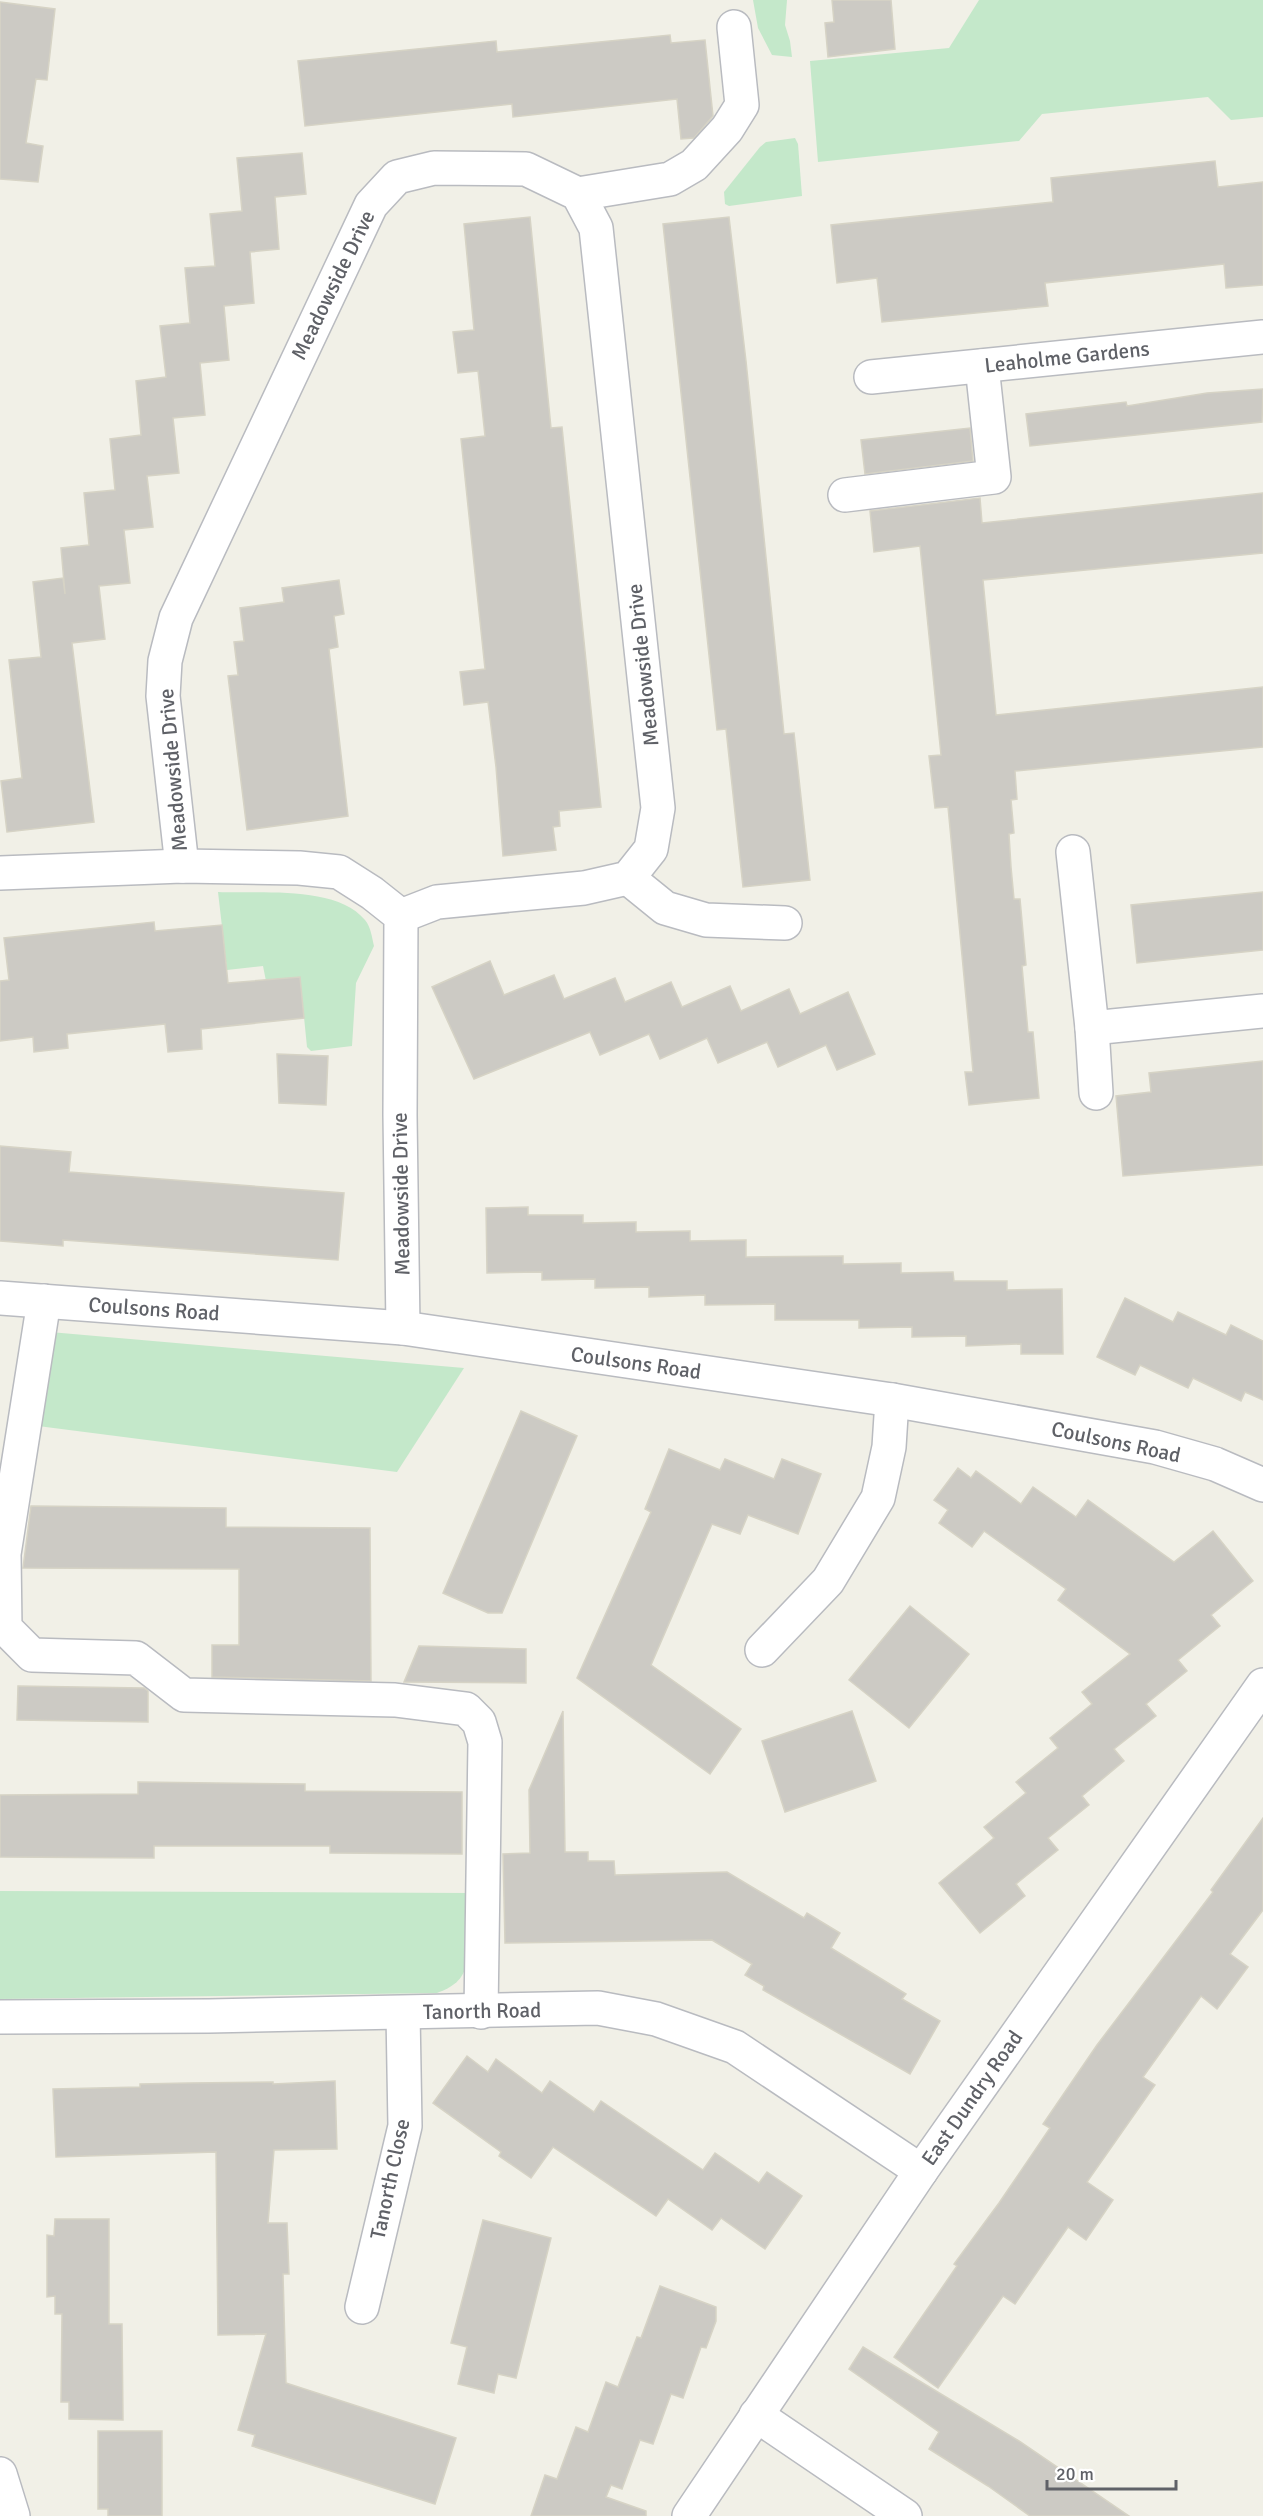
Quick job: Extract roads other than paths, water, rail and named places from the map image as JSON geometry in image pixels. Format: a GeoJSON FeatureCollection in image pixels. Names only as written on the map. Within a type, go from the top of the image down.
{"type":"FeatureCollection","features":[{"type":"Feature","properties":{"kind":"street"},"geometry":{"type":"LineString","coordinates":[[578,194],[670,179],[694,165],[727,129],[742,105],[734,27]]}},
{"type":"Feature","properties":{"kind":"street","name":"Meadowside Drive"},"geometry":{"type":"LineString","coordinates":[[182,866],[163,696],[165,661],[176,618],[371,205],[397,177],[434,168],[526,169],[578,194],[596,228],[658,808],[651,849],[627,878]]}},
{"type":"Feature","properties":{"kind":"street","name":"Leaholme Gardens"},"geometry":{"type":"LineString","coordinates":[[871,377],[1263,337]]}},
{"type":"Feature","properties":{"kind":"street"},"geometry":{"type":"LineString","coordinates":[[845,495],[994,477],[982,366]]}},
{"type":"Feature","properties":{"kind":"street"},"geometry":{"type":"LineString","coordinates":[[1073,852],[1092,1028],[1096,1093]]}},
{"type":"Feature","properties":{"kind":"street","name":"Meadowside Drive"},"geometry":{"type":"LineString","coordinates":[[0,873],[182,866],[299,868],[339,872],[372,893],[401,916],[400,1115],[403,1328]]}},
{"type":"Feature","properties":{"kind":"street"},"geometry":{"type":"LineString","coordinates":[[401,916],[437,902],[584,888],[627,878],[665,908],[706,920],[785,923]]}},
{"type":"Feature","properties":{"kind":"street"},"geometry":{"type":"LineString","coordinates":[[1092,1028],[1263,1011]]}},
{"type":"Feature","properties":{"kind":"street","name":"Coulsons Road"},"geometry":{"type":"LineString","coordinates":[[0,1298],[403,1328],[892,1400],[1155,1447],[1215,1464],[1263,1485]]}},
{"type":"Feature","properties":{"kind":"street"},"geometry":{"type":"LineString","coordinates":[[44,1301],[4,1554],[5,1628],[32,1655],[136,1658],[184,1695],[395,1700],[466,1709],[479,1722],[485,1742],[481,2012]]}},
{"type":"Feature","properties":{"kind":"street"},"geometry":{"type":"LineString","coordinates":[[762,1650],[828,1581],[879,1498],[889,1448],[892,1400]]}},
{"type":"Feature","properties":{"kind":"street","name":"East Dundry Road"},"geometry":{"type":"LineString","coordinates":[[689,2516],[921,2171],[1263,1685]]}},
{"type":"Feature","properties":{"kind":"street","name":"Tanorth Road"},"geometry":{"type":"LineString","coordinates":[[0,2017],[481,2012],[598,2008],[656,2019],[735,2047],[921,2171]]}},
{"type":"Feature","properties":{"kind":"street","name":"Tanorth Close"},"geometry":{"type":"LineString","coordinates":[[362,2307],[405,2126],[403,2013]]}},
{"type":"Feature","properties":{"kind":"street"},"geometry":{"type":"LineString","coordinates":[[756,2415],[905,2516]]}},
{"type":"Feature","properties":{"kind":"street"},"geometry":{"type":"LineString","coordinates":[[0,2474],[13,2516]]}}]}
